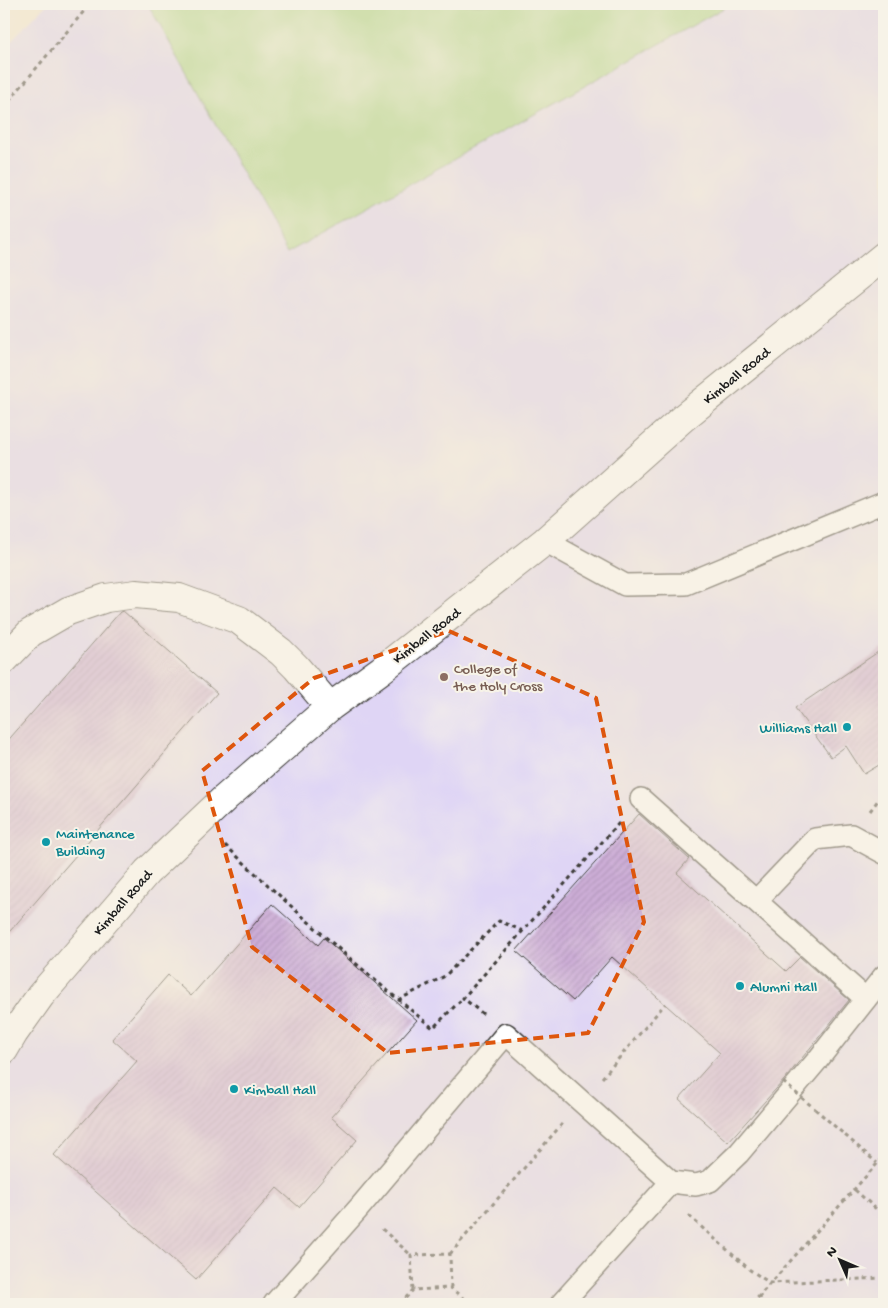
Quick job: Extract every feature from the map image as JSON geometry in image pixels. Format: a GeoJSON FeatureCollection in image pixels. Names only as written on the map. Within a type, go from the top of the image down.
{"type":"FeatureCollection","features":[{"type":"Feature","properties":{"kind":"street","name":"Kimball Road"},"geometry":{"type":"LineString","coordinates":[[4,1050],[41,996],[147,872],[232,792],[330,707],[381,670],[545,541],[683,418],[884,256]]}},
{"type":"Feature","properties":{"kind":"street"},"geometry":{"type":"LineString","coordinates":[[4,660],[30,633],[68,611],[106,598],[136,594],[179,598],[239,620],[286,657],[330,707]]}},
{"type":"Feature","properties":{"kind":"lane"},"geometry":{"type":"LineString","coordinates":[[545,541],[624,585],[686,584],[884,502]]}},
{"type":"Feature","properties":{"kind":"lane"},"geometry":{"type":"LineString","coordinates":[[641,799],[866,999]]}},
{"type":"Feature","properties":{"kind":"lane"},"geometry":{"type":"LineString","coordinates":[[756,901],[815,839],[851,835],[884,852]]}},
{"type":"Feature","properties":{"kind":"lane"},"geometry":{"type":"LineString","coordinates":[[274,1304],[359,1208],[506,1034],[671,1182],[696,1185],[710,1181],[739,1153],[884,976]]}},
{"type":"Feature","properties":{"kind":"lane"},"geometry":{"type":"LineString","coordinates":[[561,1304],[671,1182]]}},
{"type":"Feature","properties":{"kind":"path"},"geometry":{"type":"LineString","coordinates":[[4,107],[90,4]]}},
{"type":"Feature","properties":{"kind":"path"},"geometry":{"type":"LineString","coordinates":[[224,844],[280,897],[433,1028],[464,998],[641,799]]}},
{"type":"Feature","properties":{"kind":"path"},"geometry":{"type":"LineString","coordinates":[[398,1000],[445,976],[499,921],[523,931]]}},
{"type":"Feature","properties":{"kind":"path"},"geometry":{"type":"LineString","coordinates":[[464,998],[506,1034]]}},
{"type":"Feature","properties":{"kind":"path"},"geometry":{"type":"LineString","coordinates":[[451,1288],[450,1254],[665,1004]]}},
{"type":"Feature","properties":{"kind":"path"},"geometry":{"type":"LineString","coordinates":[[783,1082],[878,1163]]}},
{"type":"Feature","properties":{"kind":"path"},"geometry":{"type":"LineString","coordinates":[[752,1304],[884,1156]]}},
{"type":"Feature","properties":{"kind":"path"},"geometry":{"type":"LineString","coordinates":[[854,1190],[884,1216]]}},
{"type":"Feature","properties":{"kind":"path"},"geometry":{"type":"LineString","coordinates":[[359,1208],[411,1255],[450,1254]]}},
{"type":"Feature","properties":{"kind":"path"},"geometry":{"type":"LineString","coordinates":[[688,1215],[750,1270],[770,1283],[884,1278]]}},
{"type":"Feature","properties":{"kind":"path"},"geometry":{"type":"LineString","coordinates":[[400,1304],[412,1290],[411,1255]]}},
{"type":"Feature","properties":{"kind":"path"},"geometry":{"type":"LineString","coordinates":[[412,1290],[451,1288],[470,1304]]}},
{"type":"Feature","properties":{"kind":"path"},"geometry":{"type":"LineString","coordinates":[[760,1295],[761,1304]]}},
{"type":"Feature","properties":{"kind":"highlighted area"},"geometry":{"type":"Polygon","coordinates":[[[449,631],[596,698],[644,922],[588,1033],[388,1053],[252,947],[202,771],[314,678],[449,631]]]}},
{"type":"Feature","properties":{"kind":"shaded area","name":"College of the Holy Cross"},"geometry":{"type":"Polygon","coordinates":[[[47,4],[884,4],[884,1304],[4,1304],[4,49],[47,4]]]}},
{"type":"Feature","properties":{"kind":"green space"},"geometry":{"type":"Polygon","coordinates":[[[148,4],[731,4],[287,253],[148,4]]]}},
{"type":"Feature","properties":{"kind":"building","name":"Maintenance Building"},"geometry":{"type":"Polygon","coordinates":[[[123,611],[217,693],[4,938],[4,745],[120,612],[123,611]]]}},
{"type":"Feature","properties":{"kind":"building","name":"Williams Hall"},"geometry":{"type":"Polygon","coordinates":[[[884,648],[884,762],[864,774],[846,746],[831,757],[795,708],[884,648]]]}},
{"type":"Feature","properties":{"kind":"building","name":"Alumni Hall"},"geometry":{"type":"Polygon","coordinates":[[[639,814],[689,859],[677,873],[786,971],[800,957],[849,1000],[785,1079],[728,1142],[679,1099],[720,1053],[612,957],[573,1001],[516,951],[639,814]]]}},
{"type":"Feature","properties":{"kind":"building","name":"Kimball Hall"},"geometry":{"type":"Polygon","coordinates":[[[272,904],[318,945],[324,938],[417,1020],[331,1117],[357,1140],[299,1207],[277,1188],[196,1280],[54,1155],[137,1061],[112,1039],[168,975],[191,996],[272,904]]]}},
{"type":"Feature","properties":{"kind":"place","name":"College of the Holy Cross"},"geometry":{"type":"Point","coordinates":[444,677]}},
{"type":"Feature","properties":{"kind":"place","name":"Williams Hall"},"geometry":{"type":"Point","coordinates":[847,727]}},
{"type":"Feature","properties":{"kind":"place","name":"Maintenance Building"},"geometry":{"type":"Point","coordinates":[46,842]}},
{"type":"Feature","properties":{"kind":"place","name":"Alumni Hall"},"geometry":{"type":"Point","coordinates":[740,986]}},
{"type":"Feature","properties":{"kind":"place","name":"Kimball Hall"},"geometry":{"type":"Point","coordinates":[234,1089]}}]}
